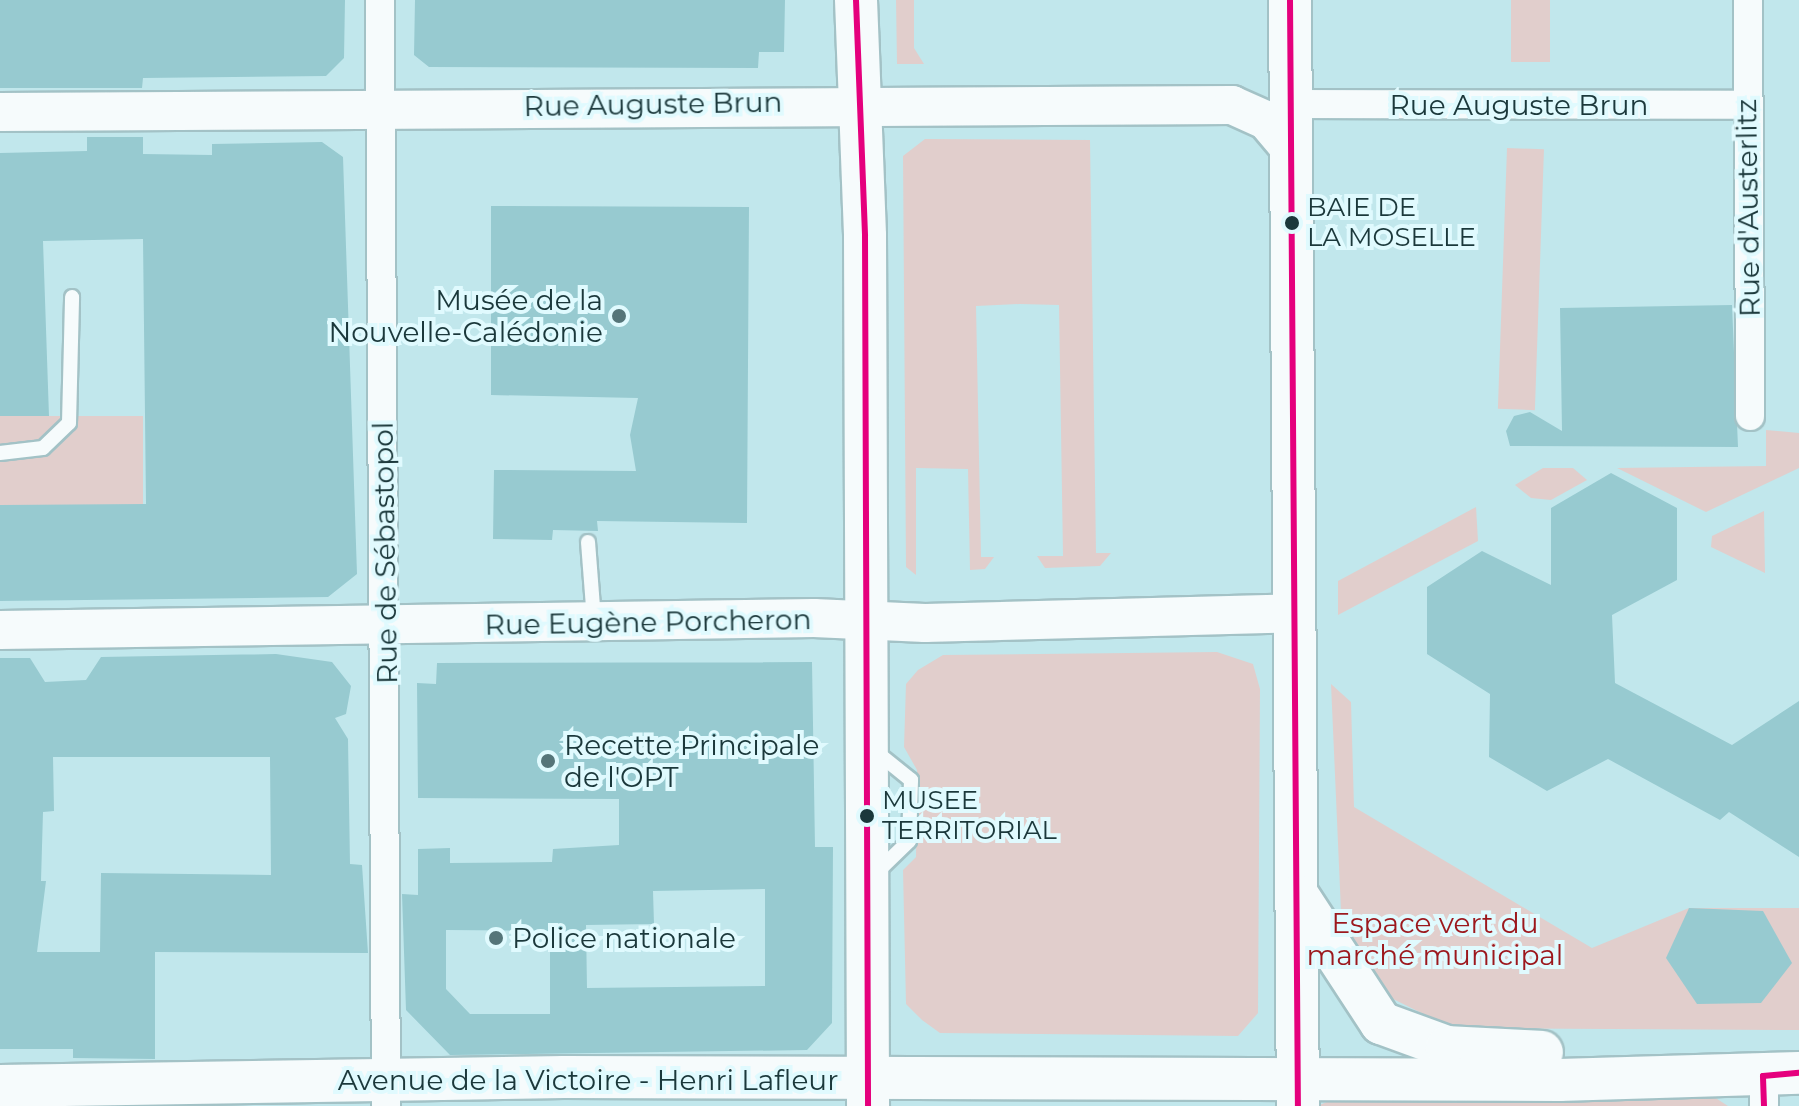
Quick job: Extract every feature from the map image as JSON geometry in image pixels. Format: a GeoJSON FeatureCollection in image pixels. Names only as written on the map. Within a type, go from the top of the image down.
{"type":"FeatureCollection","features":[{"type":"Feature","properties":{"kind":"main road"},"geometry":{"type":"LineString","coordinates":[[856,0],[860,102],[867,1092]]}},
{"type":"Feature","properties":{"kind":"main road"},"geometry":{"type":"LineString","coordinates":[[1290,0],[1298,1092]]}},
{"type":"Feature","properties":{"kind":"main road"},"geometry":{"type":"LineString","coordinates":[[1298,895],[1366,1006],[1381,1023],[1412,1038],[1447,1047],[1519,1052],[1799,1054]]}},
{"type":"Feature","properties":{"kind":"main road","name":"Avenue de la Victoire - Henri Lafleur"},"geometry":{"type":"LineString","coordinates":[[0,1086],[233,1094],[1298,1092],[1775,1085]]}},
{"type":"Feature","properties":{"kind":"street","name":"Rue de Sébastopol"},"geometry":{"type":"LineString","coordinates":[[380,0],[383,107],[385,1092]]}},
{"type":"Feature","properties":{"kind":"street","name":"Rue d'Austerlitz"},"geometry":{"type":"LineString","coordinates":[[1748,0],[1750,416]]}},
{"type":"Feature","properties":{"kind":"street","name":"Rue Auguste Brun"},"geometry":{"type":"LineString","coordinates":[[0,112],[860,102],[1232,105],[1266,120],[1290,149]]}},
{"type":"Feature","properties":{"kind":"street","name":"Rue Auguste Brun"},"geometry":{"type":"LineString","coordinates":[[1291,104],[1747,105]]}},
{"type":"Feature","properties":{"kind":"street","name":"Rue Eugène Porcheron"},"geometry":{"type":"LineString","coordinates":[[0,630],[1296,613]]}},
{"type":"Feature","properties":{"kind":"lane"},"geometry":{"type":"LineString","coordinates":[[0,453],[43,448],[69,423],[72,297]]}},
{"type":"Feature","properties":{"kind":"lane"},"geometry":{"type":"LineString","coordinates":[[588,542],[595,624]]}},
{"type":"Feature","properties":{"kind":"green space"},"geometry":{"type":"Polygon","coordinates":[[[896,0],[914,0],[914,48],[924,64],[897,64],[896,0]]]}},
{"type":"Feature","properties":{"kind":"green space"},"geometry":{"type":"Polygon","coordinates":[[[1511,0],[1550,0],[1550,62],[1511,62],[1511,0]]]}},
{"type":"Feature","properties":{"kind":"green space"},"geometry":{"type":"Polygon","coordinates":[[[925,139],[1090,140],[1096,553],[1111,553],[1100,566],[1045,568],[1037,556],[1063,556],[1059,305],[1020,304],[976,306],[981,557],[994,557],[985,569],[970,570],[968,469],[916,468],[916,575],[906,567],[903,156],[925,139]]]}},
{"type":"Feature","properties":{"kind":"green space"},"geometry":{"type":"Polygon","coordinates":[[[1507,148],[1544,149],[1535,410],[1498,409],[1507,148]]]}},
{"type":"Feature","properties":{"kind":"green space"},"geometry":{"type":"Polygon","coordinates":[[[0,416],[143,416],[143,505],[0,505],[0,416]]]}},
{"type":"Feature","properties":{"kind":"green space"},"geometry":{"type":"Polygon","coordinates":[[[1766,430],[1799,433],[1799,468],[1706,512],[1617,468],[1766,466],[1766,430]]]}},
{"type":"Feature","properties":{"kind":"green space"},"geometry":{"type":"Polygon","coordinates":[[[1543,468],[1573,468],[1587,480],[1551,500],[1531,498],[1515,485],[1543,468]]]}},
{"type":"Feature","properties":{"kind":"green space"},"geometry":{"type":"Polygon","coordinates":[[[1476,507],[1478,541],[1338,615],[1338,581],[1476,507]]]}},
{"type":"Feature","properties":{"kind":"green space"},"geometry":{"type":"Polygon","coordinates":[[[1764,511],[1765,573],[1711,547],[1712,536],[1764,511]]]}},
{"type":"Feature","properties":{"kind":"green space"},"geometry":{"type":"Polygon","coordinates":[[[1217,652],[1253,664],[1260,689],[1258,1013],[1238,1036],[940,1033],[922,1020],[906,1004],[903,870],[916,857],[917,770],[904,747],[906,684],[918,670],[943,655],[1217,652]]]}},
{"type":"Feature","properties":{"kind":"green space","name":"Espace vert du marché municipal"},"geometry":{"type":"Polygon","coordinates":[[[1331,684],[1351,702],[1354,807],[1592,948],[1689,908],[1799,908],[1799,1030],[1452,1028],[1389,997],[1342,934],[1331,684]]]}},
{"type":"Feature","properties":{"kind":"green space"},"geometry":{"type":"Polygon","coordinates":[[[1711,1095],[1728,1106],[1317,1106],[1332,1100],[1711,1095]]]}},
{"type":"Feature","properties":{"kind":"building"},"geometry":{"type":"Polygon","coordinates":[[[0,0],[345,0],[344,58],[326,76],[143,78],[142,88],[0,88],[0,0]]]}},
{"type":"Feature","properties":{"kind":"building"},"geometry":{"type":"Polygon","coordinates":[[[415,0],[785,0],[784,52],[759,52],[758,68],[429,67],[414,55],[415,0]]]}},
{"type":"Feature","properties":{"kind":"building"},"geometry":{"type":"Polygon","coordinates":[[[87,137],[143,137],[143,154],[212,155],[212,144],[322,142],[343,157],[357,574],[328,597],[0,601],[0,505],[146,504],[143,239],[43,241],[49,416],[0,416],[0,153],[87,151],[87,137]]]}},
{"type":"Feature","properties":{"kind":"building","name":"Musée de la Nouvelle-Calédonie"},"geometry":{"type":"Polygon","coordinates":[[[491,206],[749,207],[747,523],[597,521],[598,531],[553,530],[552,540],[493,539],[494,470],[636,471],[630,435],[638,398],[491,395],[491,206]]]}},
{"type":"Feature","properties":{"kind":"building"},"geometry":{"type":"Polygon","coordinates":[[[1732,305],[1738,447],[1510,446],[1506,431],[1514,416],[1530,412],[1562,431],[1560,308],[1732,305]]]}},
{"type":"Feature","properties":{"kind":"building"},"geometry":{"type":"Polygon","coordinates":[[[1611,473],[1677,508],[1677,580],[1612,615],[1615,683],[1732,745],[1799,701],[1799,857],[1729,812],[1720,820],[1608,759],[1547,791],[1489,757],[1490,694],[1427,654],[1427,587],[1482,551],[1551,585],[1551,508],[1611,473]]]}},
{"type":"Feature","properties":{"kind":"building"},"geometry":{"type":"Polygon","coordinates":[[[276,654],[332,662],[351,686],[346,714],[335,718],[348,739],[350,864],[362,865],[368,953],[155,952],[155,1059],[73,1058],[73,1049],[0,1049],[0,658],[30,658],[45,682],[86,680],[101,657],[276,654]],[[53,757],[54,811],[43,812],[41,881],[46,881],[37,952],[100,952],[101,873],[271,875],[270,757],[53,757]]]}},
{"type":"Feature","properties":{"kind":"building"},"geometry":{"type":"Polygon","coordinates":[[[812,662],[815,847],[833,847],[832,1023],[807,1050],[450,1055],[406,1010],[402,894],[418,895],[418,849],[450,848],[450,863],[552,862],[553,849],[619,845],[619,799],[418,798],[417,683],[436,684],[437,663],[812,662]],[[765,889],[653,891],[654,924],[586,925],[587,988],[765,986],[765,889]],[[446,930],[446,989],[470,1014],[550,1014],[550,931],[446,930]]]}},
{"type":"Feature","properties":{"kind":"building"},"geometry":{"type":"Polygon","coordinates":[[[1689,908],[1763,911],[1792,963],[1761,1003],[1697,1004],[1666,958],[1689,908]]]}},
{"type":"Feature","properties":{"kind":"transit line"},"geometry":{"type":"LineString","coordinates":[[856,0],[865,236],[868,1106]]}},
{"type":"Feature","properties":{"kind":"transit line"},"geometry":{"type":"LineString","coordinates":[[1290,0],[1298,1106]]}},
{"type":"Feature","properties":{"kind":"transit line"},"geometry":{"type":"LineString","coordinates":[[1764,1106],[1763,1076],[1799,1073]]}},
{"type":"Feature","properties":{"kind":"place","name":"BAIE DE LA MOSELLE"},"geometry":{"type":"Point","coordinates":[1292,223]}},
{"type":"Feature","properties":{"kind":"place","name":"Musée de la Nouvelle-Calédonie"},"geometry":{"type":"Point","coordinates":[619,316]}},
{"type":"Feature","properties":{"kind":"place","name":"Recette Principale de l'OPT"},"geometry":{"type":"Point","coordinates":[548,761]}},
{"type":"Feature","properties":{"kind":"place","name":"MUSEE TERRITORIAL"},"geometry":{"type":"Point","coordinates":[867,816]}},
{"type":"Feature","properties":{"kind":"place","name":"Police nationale"},"geometry":{"type":"Point","coordinates":[496,938]}}]}
